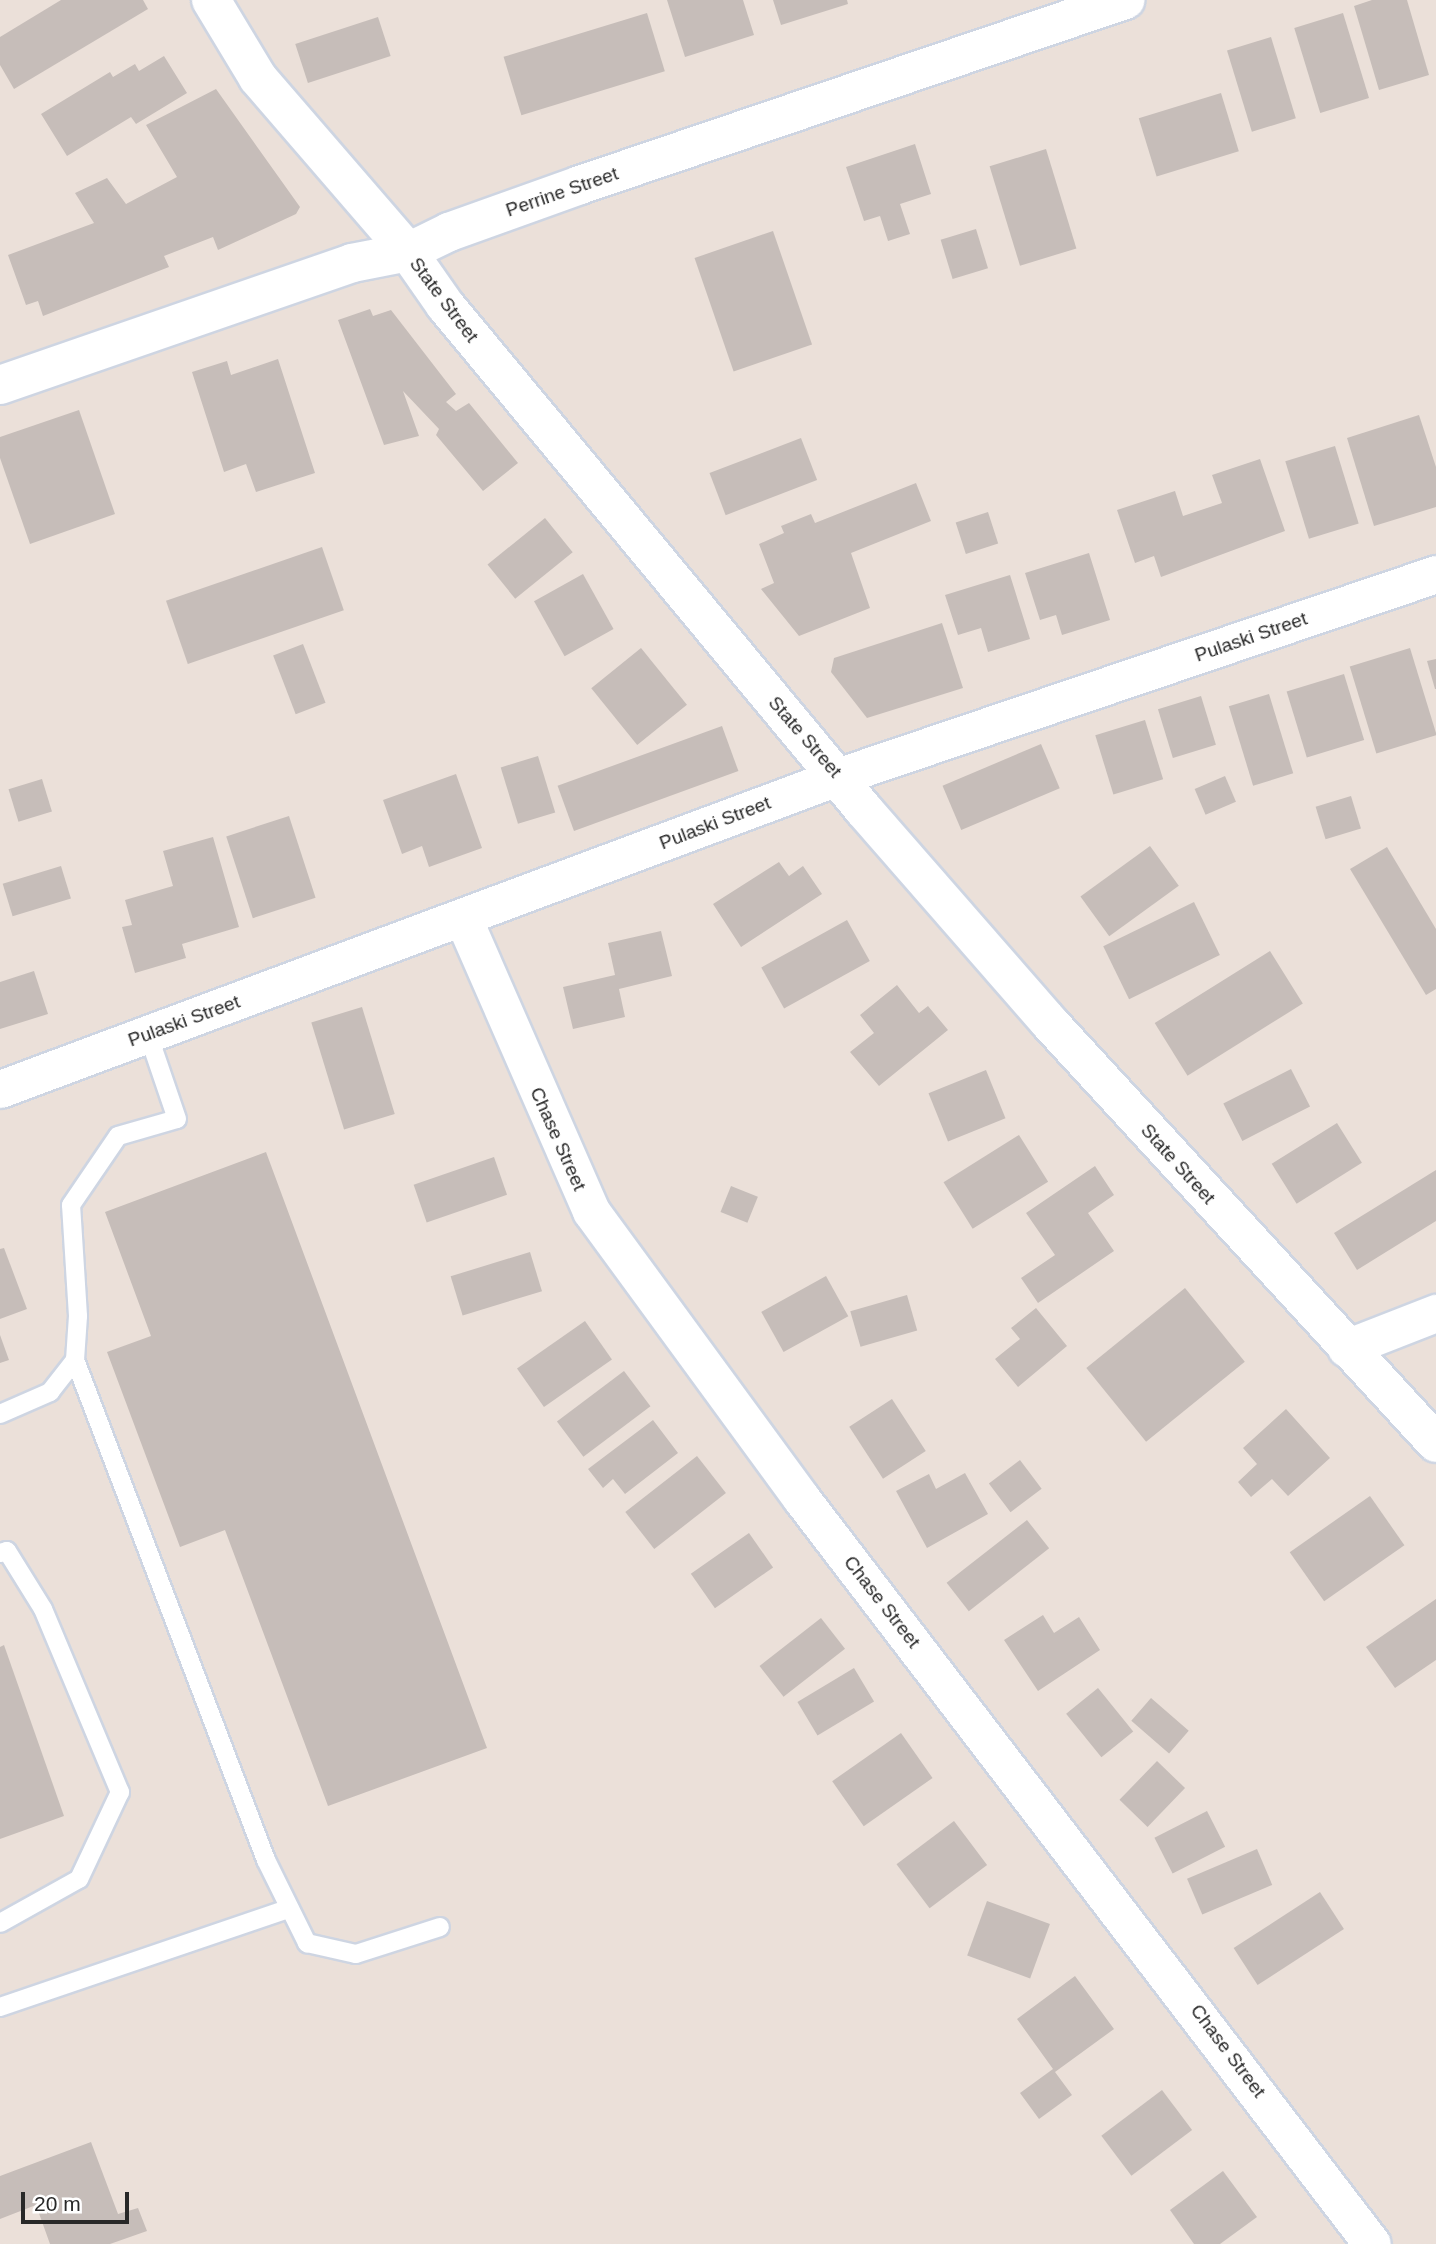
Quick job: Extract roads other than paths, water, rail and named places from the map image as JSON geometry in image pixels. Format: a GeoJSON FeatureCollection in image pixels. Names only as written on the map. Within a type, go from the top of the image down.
{"type":"FeatureCollection","features":[{"type":"Feature","properties":{"kind":"main road","name":"State Street"},"geometry":{"type":"LineString","coordinates":[[211,0],[258,78],[408,252],[454,316],[778,707],[840,776],[864,810],[1048,1021],[1436,1443]]}},
{"type":"Feature","properties":{"kind":"main road","name":"Perrine Street"},"geometry":{"type":"LineString","coordinates":[[0,385],[352,263],[408,252],[449,232],[593,180],[1125,0]]}},
{"type":"Feature","properties":{"kind":"street","name":"Pulaski Street"},"geometry":{"type":"LineString","coordinates":[[0,1089],[840,776],[1436,574]]}},
{"type":"Feature","properties":{"kind":"street","name":"Chase Street"},"geometry":{"type":"LineString","coordinates":[[463,918],[591,1211],[792,1487],[1372,2244]]}},
{"type":"Feature","properties":{"kind":"street"},"geometry":{"type":"LineString","coordinates":[[1346,1348],[1436,1313]]}},
{"type":"Feature","properties":{"kind":"lane"},"geometry":{"type":"LineString","coordinates":[[148,1034],[177,1119],[118,1136],[71,1205],[78,1317],[75,1360],[266,1860],[307,1943],[356,1955],[440,1927]]}},
{"type":"Feature","properties":{"kind":"lane"},"geometry":{"type":"LineString","coordinates":[[0,1414],[50,1392],[75,1360]]}},
{"type":"Feature","properties":{"kind":"lane"},"geometry":{"type":"LineString","coordinates":[[0,1553],[7,1551],[44,1609],[120,1793],[79,1880],[0,1923]]}},
{"type":"Feature","properties":{"kind":"lane"},"geometry":{"type":"LineString","coordinates":[[0,2007],[290,1908]]}}]}
